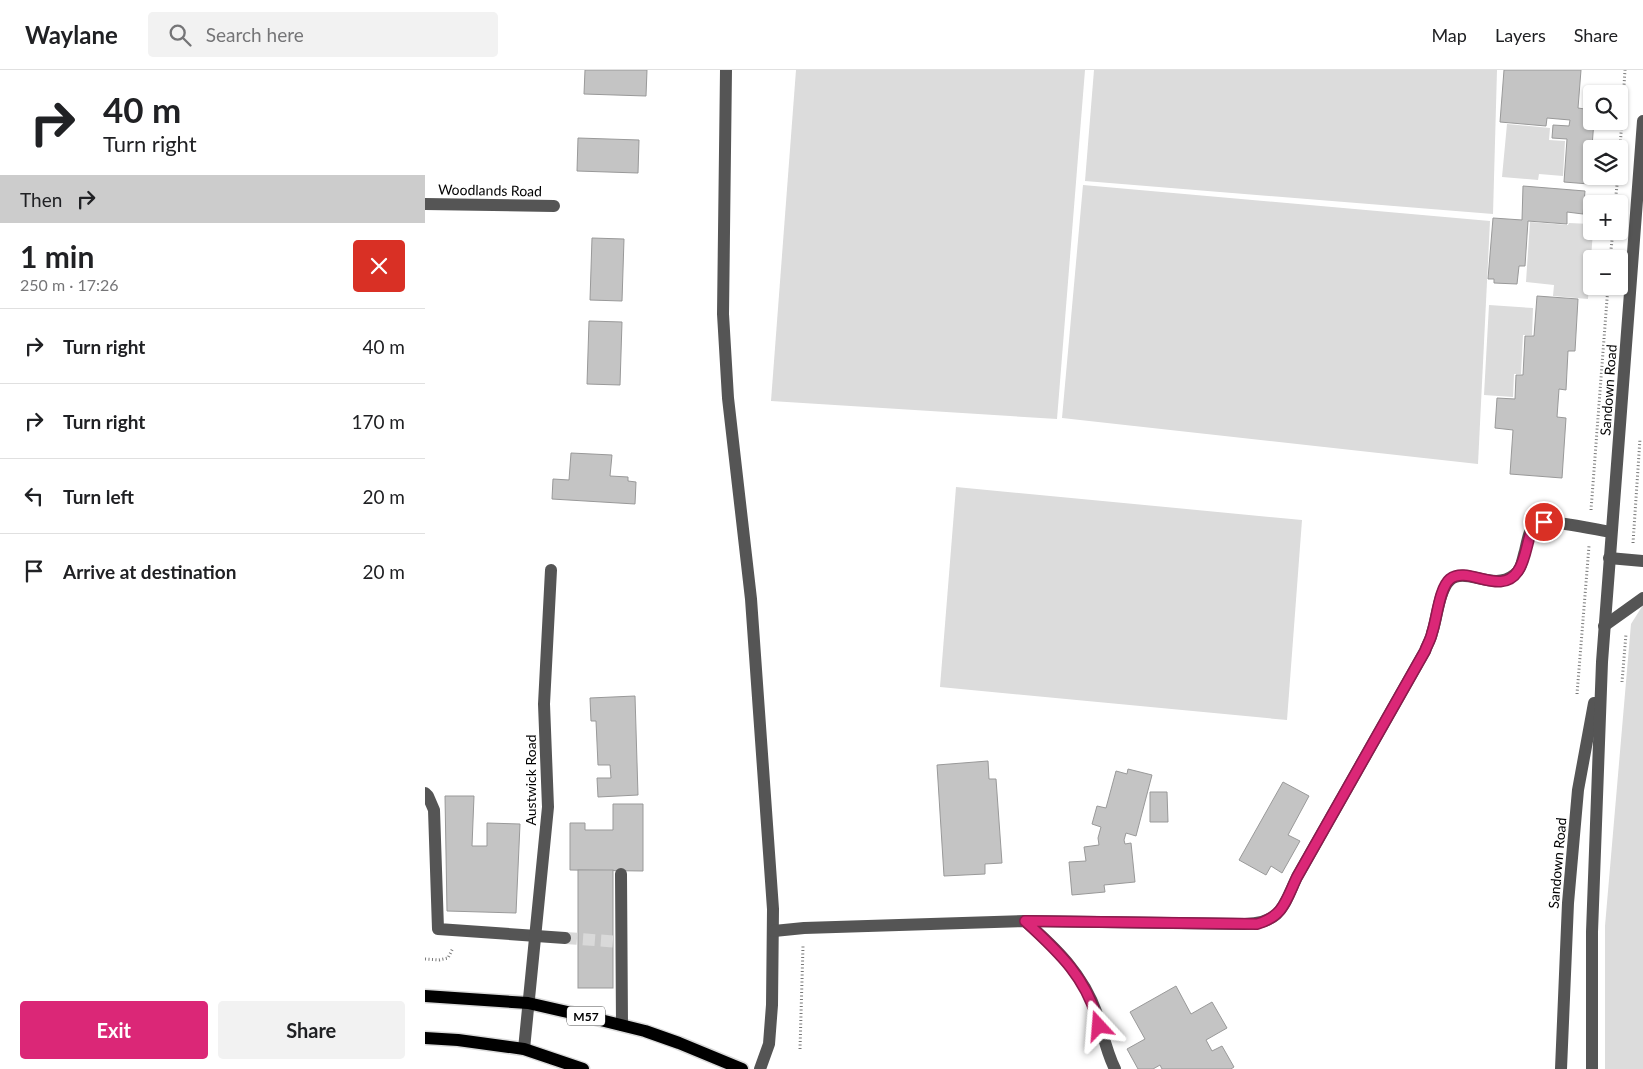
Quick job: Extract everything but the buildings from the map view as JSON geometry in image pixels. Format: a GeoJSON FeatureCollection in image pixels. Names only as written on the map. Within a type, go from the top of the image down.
{"type":"FeatureCollection","features":[{"type":"Feature","properties":{"kind":"main road","name":"M57"},"geometry":{"type":"LineString","coordinates":[[425,996],[528,1003],[622,1025],[679,1043],[743,1069]]}},
{"type":"Feature","properties":{"kind":"main road"},"geometry":{"type":"LineString","coordinates":[[425,1038],[457,1040],[524,1049],[583,1069]]}},
{"type":"Feature","properties":{"kind":"street"},"geometry":{"type":"LineString","coordinates":[[726,70],[723,324],[728,398],[751,599],[762,734],[774,931],[769,1044],[760,1069]]}},
{"type":"Feature","properties":{"kind":"street","name":"Sandown Road"},"geometry":{"type":"LineString","coordinates":[[1592,1069],[1592,932],[1601,662],[1643,121]]}},
{"type":"Feature","properties":{"kind":"street","name":"Woodlands Road"},"geometry":{"type":"LineString","coordinates":[[425,204],[554,206]]}},
{"type":"Feature","properties":{"kind":"street"},"geometry":{"type":"LineString","coordinates":[[774,931],[804,928],[1025,921],[1251,924],[1269,920],[1279,913],[1297,877],[1425,651],[1432,636],[1442,592],[1450,579],[1458,575],[1498,582],[1508,579],[1520,569],[1529,536],[1537,523],[1544,522],[1611,532]]}},
{"type":"Feature","properties":{"kind":"street"},"geometry":{"type":"LineString","coordinates":[[1609,558],[1643,561]]}},
{"type":"Feature","properties":{"kind":"street","name":"Austwick Road"},"geometry":{"type":"LineString","coordinates":[[524,1049],[547,808],[544,704],[551,570]]}},
{"type":"Feature","properties":{"kind":"street"},"geometry":{"type":"LineString","coordinates":[[1604,626],[1643,598]]}},
{"type":"Feature","properties":{"kind":"street","name":"Sandown Road"},"geometry":{"type":"LineString","coordinates":[[1561,1069],[1568,904],[1578,790],[1601,662]]}},
{"type":"Feature","properties":{"kind":"street"},"geometry":{"type":"LineString","coordinates":[[425,793],[434,810],[438,929],[565,938]]}},
{"type":"Feature","properties":{"kind":"street"},"geometry":{"type":"LineString","coordinates":[[621,874],[622,1025]]}},
{"type":"Feature","properties":{"kind":"street"},"geometry":{"type":"LineString","coordinates":[[1025,921],[1056,948],[1086,988],[1097,1016],[1108,1056],[1115,1069]]}},
{"type":"Feature","properties":{"kind":"path"},"geometry":{"type":"LineString","coordinates":[[1621,140],[1625,70]]}},
{"type":"Feature","properties":{"kind":"path"},"geometry":{"type":"LineString","coordinates":[[1590,528],[1607,295]]}},
{"type":"Feature","properties":{"kind":"path"},"geometry":{"type":"LineString","coordinates":[[800,1049],[804,928]]}},
{"type":"Feature","properties":{"kind":"path"},"geometry":{"type":"LineString","coordinates":[[425,959],[439,960],[448,958],[453,951],[455,930]]}},
{"type":"Feature","properties":{"kind":"shaded area"},"geometry":{"type":"Polygon","coordinates":[[[796,70],[1085,70],[1057,419],[771,401],[796,70]]]}},
{"type":"Feature","properties":{"kind":"shaded area"},"geometry":{"type":"Polygon","coordinates":[[[1094,70],[1497,70],[1493,214],[1085,181],[1094,70]]]}},
{"type":"Feature","properties":{"kind":"shaded area"},"geometry":{"type":"Polygon","coordinates":[[[1507,124],[1550,128],[1549,140],[1565,141],[1563,176],[1539,174],[1538,180],[1502,177],[1507,124]]]}},
{"type":"Feature","properties":{"kind":"shaded area"},"geometry":{"type":"Polygon","coordinates":[[[1083,185],[1490,221],[1478,464],[1062,418],[1083,185]]]}},
{"type":"Feature","properties":{"kind":"shaded area"},"geometry":{"type":"Polygon","coordinates":[[[1530,222],[1568,225],[1569,223],[1583,224],[1583,240],[1592,240],[1592,250],[1583,250],[1583,295],[1588,295],[1588,299],[1553,296],[1554,285],[1526,282],[1530,222]]]}},
{"type":"Feature","properties":{"kind":"shaded area"},"geometry":{"type":"Polygon","coordinates":[[[1489,305],[1533,308],[1532,335],[1523,335],[1521,374],[1514,374],[1513,397],[1484,395],[1489,305]]]}},
{"type":"Feature","properties":{"kind":"shaded area"},"geometry":{"type":"Polygon","coordinates":[[[956,487],[1302,520],[1287,720],[940,687],[956,487]]]}},
{"type":"Feature","properties":{"kind":"shaded area"},"geometry":{"type":"Polygon","coordinates":[[[1643,605],[1643,1069],[1605,1069],[1605,926],[1631,624],[1643,605]]]}},
{"type":"Feature","properties":{"kind":"tunnel"},"geometry":{"type":"LineString","coordinates":[[565,938],[621,942]]}},
{"type":"Feature","properties":{"kind":"route"},"geometry":{"type":"LineString","coordinates":[[1099,1026],[1086,988],[1072,967],[1056,948],[1025,921],[1257,924],[1269,920],[1279,913],[1297,877],[1425,651],[1432,636],[1442,592],[1450,579],[1458,575],[1498,582],[1508,579],[1520,569],[1533,527],[1537,523],[1544,522]]}}]}
